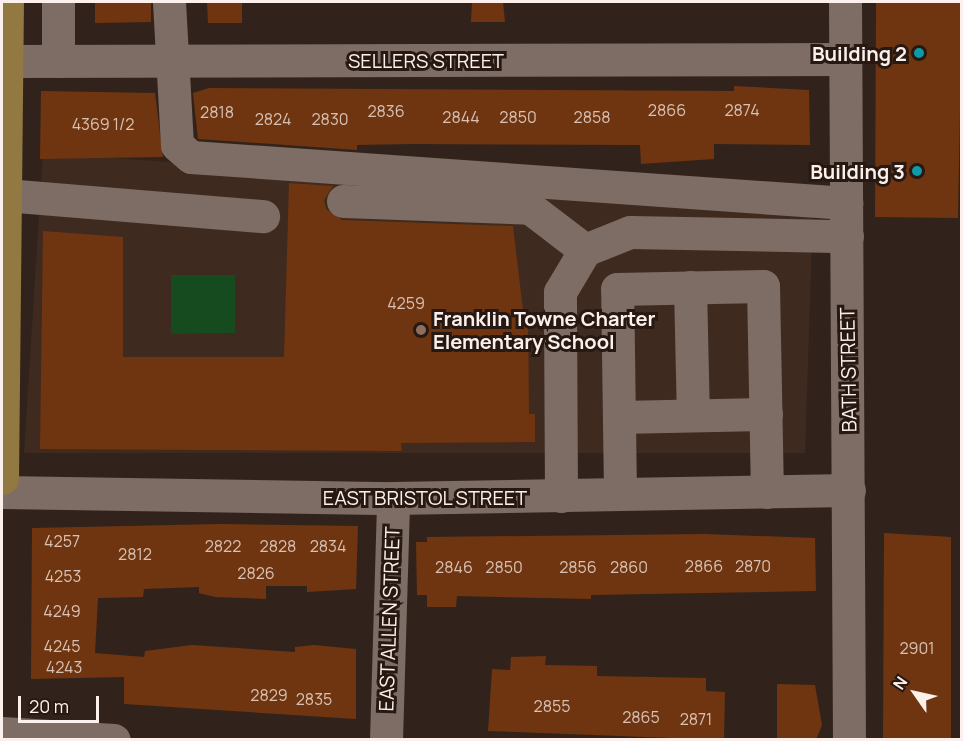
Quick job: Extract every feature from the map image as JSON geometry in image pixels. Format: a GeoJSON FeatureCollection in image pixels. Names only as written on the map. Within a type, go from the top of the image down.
{"type":"FeatureCollection","features":[{"type":"Feature","properties":{"kind":"main road"},"geometry":{"type":"LineString","coordinates":[[2,478],[7,2]]}},
{"type":"Feature","properties":{"kind":"street"},"geometry":{"type":"LineString","coordinates":[[58,2],[58,61]]}},
{"type":"Feature","properties":{"kind":"street"},"geometry":{"type":"LineString","coordinates":[[169,2],[169,61],[177,145],[191,156],[846,203]]}},
{"type":"Feature","properties":{"kind":"street","name":"BATH STREET"},"geometry":{"type":"LineString","coordinates":[[845,2],[849,740]]}},
{"type":"Feature","properties":{"kind":"street","name":"SELLERS STREET"},"geometry":{"type":"LineString","coordinates":[[7,61],[845,59]]}},
{"type":"Feature","properties":{"kind":"street"},"geometry":{"type":"LineString","coordinates":[[5,195],[263,216]]}},
{"type":"Feature","properties":{"kind":"street"},"geometry":{"type":"LineString","coordinates":[[343,201],[530,208],[585,250]]}},
{"type":"Feature","properties":{"kind":"street"},"geometry":{"type":"LineString","coordinates":[[561,496],[560,292],[585,250],[630,232],[847,236]]}},
{"type":"Feature","properties":{"kind":"street"},"geometry":{"type":"LineString","coordinates":[[620,494],[617,289],[763,286],[767,492]]}},
{"type":"Feature","properties":{"kind":"street"},"geometry":{"type":"LineString","coordinates":[[690,287],[693,415]]}},
{"type":"Feature","properties":{"kind":"street"},"geometry":{"type":"LineString","coordinates":[[619,417],[766,414]]}},
{"type":"Feature","properties":{"kind":"street","name":"EAST BRISTOL STREET"},"geometry":{"type":"LineString","coordinates":[[2,492],[393,498],[849,490]]}},
{"type":"Feature","properties":{"kind":"street","name":"EAST ALLEN STREET"},"geometry":{"type":"LineString","coordinates":[[386,740],[393,498]]}},
{"type":"Feature","properties":{"kind":"street"},"geometry":{"type":"LineString","coordinates":[[2,733],[114,740]]}},
{"type":"Feature","properties":{"kind":"shaded area","name":"Franklin Towne Charter Elementary School"},"geometry":{"type":"Polygon","coordinates":[[[43,153],[813,208],[805,453],[24,453],[43,153]]]}},
{"type":"Feature","properties":{"kind":"green space"},"geometry":{"type":"Polygon","coordinates":[[[171,275],[235,275],[235,333],[171,334],[171,275]]]}},
{"type":"Feature","properties":{"kind":"building"},"geometry":{"type":"Polygon","coordinates":[[[95,2],[151,2],[151,22],[95,23],[95,2]]]}},
{"type":"Feature","properties":{"kind":"building"},"geometry":{"type":"Polygon","coordinates":[[[207,2],[242,2],[242,23],[208,23],[207,2]]]}},
{"type":"Feature","properties":{"kind":"building"},"geometry":{"type":"Polygon","coordinates":[[[472,2],[503,2],[505,22],[471,22],[472,2]]]}},
{"type":"Feature","properties":{"kind":"building"},"geometry":{"type":"Polygon","coordinates":[[[876,2],[962,2],[958,218],[875,217],[876,2]]]}},
{"type":"Feature","properties":{"kind":"building"},"geometry":{"type":"Polygon","coordinates":[[[734,86],[809,90],[810,145],[714,144],[714,159],[641,164],[640,145],[411,144],[357,145],[357,150],[198,139],[193,93],[209,88],[734,91],[734,86]]]}},
{"type":"Feature","properties":{"kind":"building"},"geometry":{"type":"Polygon","coordinates":[[[41,91],[155,93],[163,157],[40,159],[41,91]]]}},
{"type":"Feature","properties":{"kind":"building","name":"Franklin Towne Charter Elementary School"},"geometry":{"type":"Polygon","coordinates":[[[289,183],[333,186],[324,200],[326,209],[342,220],[513,226],[523,310],[528,309],[529,414],[535,414],[535,442],[401,443],[402,451],[40,449],[43,231],[123,237],[123,357],[284,357],[289,183]]]}},
{"type":"Feature","properties":{"kind":"building"},"geometry":{"type":"Polygon","coordinates":[[[221,524],[358,526],[356,589],[307,592],[307,586],[266,586],[266,599],[215,597],[199,593],[199,587],[144,589],[143,597],[98,598],[95,653],[144,657],[145,651],[192,645],[295,652],[295,647],[314,645],[356,649],[356,719],[124,704],[124,677],[31,679],[32,528],[221,524]]]}},
{"type":"Feature","properties":{"kind":"building"},"geometry":{"type":"Polygon","coordinates":[[[884,533],[951,537],[951,740],[883,740],[884,533]]]}},
{"type":"Feature","properties":{"kind":"building"},"geometry":{"type":"Polygon","coordinates":[[[705,534],[815,538],[816,591],[591,595],[591,599],[457,596],[456,607],[427,607],[427,595],[417,595],[416,542],[427,542],[427,537],[705,534]]]}},
{"type":"Feature","properties":{"kind":"building"},"geometry":{"type":"Polygon","coordinates":[[[546,656],[545,665],[597,666],[597,676],[706,678],[706,691],[725,692],[724,740],[488,731],[492,669],[510,670],[511,657],[546,656]]]}},
{"type":"Feature","properties":{"kind":"building"},"geometry":{"type":"Polygon","coordinates":[[[777,684],[815,685],[822,725],[816,740],[777,740],[777,684]]]}},
{"type":"Feature","properties":{"kind":"place","name":"Building 2"},"geometry":{"type":"Point","coordinates":[919,53]}},
{"type":"Feature","properties":{"kind":"place","name":"Building 3"},"geometry":{"type":"Point","coordinates":[917,171]}},
{"type":"Feature","properties":{"kind":"place","name":"Franklin Towne Charter Elementary School"},"geometry":{"type":"Point","coordinates":[421,330]}}]}
